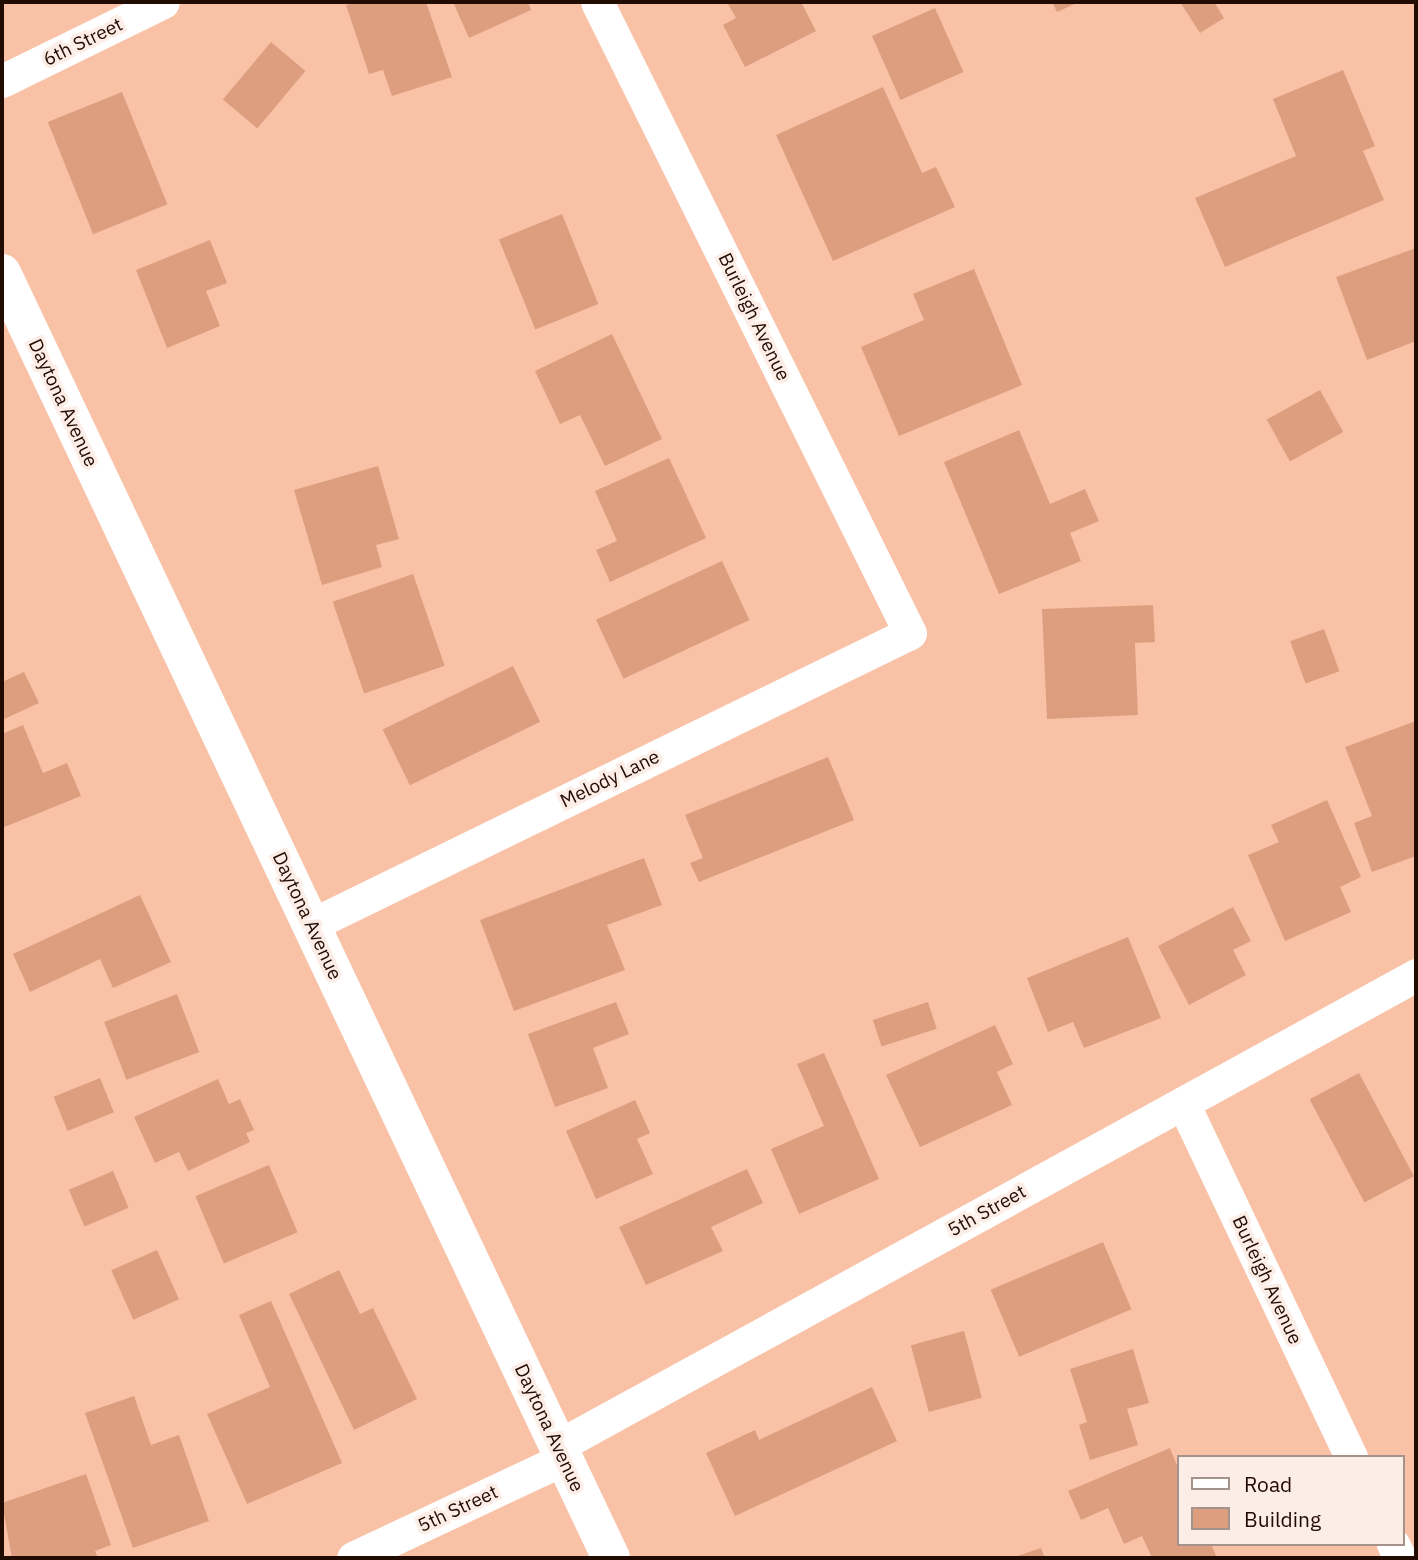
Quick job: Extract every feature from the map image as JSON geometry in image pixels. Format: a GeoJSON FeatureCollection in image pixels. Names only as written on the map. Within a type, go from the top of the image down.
{"type":"FeatureCollection","features":[{"type":"Feature","properties":{"kind":"street","name":"6th Street"},"geometry":{"type":"LineString","coordinates":[[2,82],[163,2]]}},
{"type":"Feature","properties":{"kind":"street","name":"Burleigh Avenue"},"geometry":{"type":"LineString","coordinates":[[597,2],[910,633]]}},
{"type":"Feature","properties":{"kind":"street","name":"Daytona Avenue"},"geometry":{"type":"LineString","coordinates":[[2,274],[611,1558]]}},
{"type":"Feature","properties":{"kind":"street","name":"Melody Lane"},"geometry":{"type":"LineString","coordinates":[[311,925],[910,633]]}},
{"type":"Feature","properties":{"kind":"street","name":"5th Street"},"geometry":{"type":"LineString","coordinates":[[353,1558],[560,1452],[1416,975]]}},
{"type":"Feature","properties":{"kind":"street","name":"Burleigh Avenue"},"geometry":{"type":"LineString","coordinates":[[1183,1103],[1351,1455]]}},
{"type":"Feature","properties":{"kind":"building"},"geometry":{"type":"Polygon","coordinates":[[[357,2],[426,2],[452,77],[392,96],[383,70],[369,74],[346,5],[357,2]]]}},
{"type":"Feature","properties":{"kind":"building"},"geometry":{"type":"Polygon","coordinates":[[[453,2],[528,2],[531,10],[469,38],[453,2]]]}},
{"type":"Feature","properties":{"kind":"building"},"geometry":{"type":"Polygon","coordinates":[[[727,2],[801,2],[816,31],[745,67],[723,25],[736,18],[727,2]]]}},
{"type":"Feature","properties":{"kind":"building"},"geometry":{"type":"Polygon","coordinates":[[[1052,2],[1079,2],[1057,12],[1052,2]]]}},
{"type":"Feature","properties":{"kind":"building"},"geometry":{"type":"Polygon","coordinates":[[[1180,2],[1214,2],[1224,18],[1200,33],[1180,2]]]}},
{"type":"Feature","properties":{"kind":"building"},"geometry":{"type":"Polygon","coordinates":[[[935,8],[963,72],[900,100],[872,36],[935,8]]]}},
{"type":"Feature","properties":{"kind":"building"},"geometry":{"type":"Polygon","coordinates":[[[271,42],[305,71],[257,128],[223,99],[271,42]]]}},
{"type":"Feature","properties":{"kind":"building"},"geometry":{"type":"Polygon","coordinates":[[[1343,70],[1375,146],[1363,151],[1384,200],[1225,267],[1195,198],[1296,156],[1273,99],[1343,70]]]}},
{"type":"Feature","properties":{"kind":"building"},"geometry":{"type":"Polygon","coordinates":[[[883,87],[922,173],[936,167],[955,207],[833,261],[776,135],[883,87]]]}},
{"type":"Feature","properties":{"kind":"building"},"geometry":{"type":"Polygon","coordinates":[[[122,92],[167,204],[93,234],[48,122],[122,92]]]}},
{"type":"Feature","properties":{"kind":"building"},"geometry":{"type":"Polygon","coordinates":[[[562,214],[598,304],[535,329],[499,239],[562,214]]]}},
{"type":"Feature","properties":{"kind":"building"},"geometry":{"type":"Polygon","coordinates":[[[210,240],[227,283],[206,291],[220,326],[167,348],[136,270],[210,240]]]}},
{"type":"Feature","properties":{"kind":"building"},"geometry":{"type":"Polygon","coordinates":[[[1416,248],[1416,341],[1367,360],[1336,277],[1416,248]]]}},
{"type":"Feature","properties":{"kind":"building"},"geometry":{"type":"Polygon","coordinates":[[[974,269],[1022,385],[899,436],[861,347],[924,320],[913,294],[974,269]]]}},
{"type":"Feature","properties":{"kind":"building"},"geometry":{"type":"Polygon","coordinates":[[[612,334],[662,439],[605,466],[580,415],[560,424],[535,371],[612,334]]]}},
{"type":"Feature","properties":{"kind":"building"},"geometry":{"type":"Polygon","coordinates":[[[1320,390],[1343,432],[1290,462],[1267,420],[1320,390]]]}},
{"type":"Feature","properties":{"kind":"building"},"geometry":{"type":"Polygon","coordinates":[[[1019,430],[1050,504],[1085,489],[1099,521],[1070,533],[1081,561],[999,594],[944,462],[1019,430]]]}},
{"type":"Feature","properties":{"kind":"building"},"geometry":{"type":"Polygon","coordinates":[[[669,458],[706,538],[610,582],[596,550],[617,541],[595,491],[669,458]]]}},
{"type":"Feature","properties":{"kind":"building"},"geometry":{"type":"Polygon","coordinates":[[[378,466],[399,539],[376,545],[382,567],[322,585],[294,490],[378,466]]]}},
{"type":"Feature","properties":{"kind":"building"},"geometry":{"type":"Polygon","coordinates":[[[722,561],[749,620],[623,679],[596,620],[722,561]]]}},
{"type":"Feature","properties":{"kind":"building"},"geometry":{"type":"Polygon","coordinates":[[[413,574],[445,666],[364,693],[333,602],[413,574]]]}},
{"type":"Feature","properties":{"kind":"building"},"geometry":{"type":"Polygon","coordinates":[[[1153,605],[1155,642],[1135,643],[1138,715],[1047,719],[1042,609],[1153,605]]]}},
{"type":"Feature","properties":{"kind":"building"},"geometry":{"type":"Polygon","coordinates":[[[1324,629],[1339,671],[1306,684],[1290,641],[1324,629]]]}},
{"type":"Feature","properties":{"kind":"building"},"geometry":{"type":"Polygon","coordinates":[[[513,666],[540,722],[410,785],[383,730],[513,666]]]}},
{"type":"Feature","properties":{"kind":"building"},"geometry":{"type":"Polygon","coordinates":[[[24,672],[39,703],[2,720],[2,682],[24,672]]]}},
{"type":"Feature","properties":{"kind":"building"},"geometry":{"type":"Polygon","coordinates":[[[1416,721],[1416,856],[1372,872],[1354,823],[1372,816],[1345,747],[1416,721]]]}},
{"type":"Feature","properties":{"kind":"building"},"geometry":{"type":"Polygon","coordinates":[[[23,725],[43,773],[67,763],[81,796],[2,828],[2,734],[23,725]]]}},
{"type":"Feature","properties":{"kind":"building"},"geometry":{"type":"Polygon","coordinates":[[[828,757],[854,820],[699,882],[690,863],[703,858],[685,815],[828,757]]]}},
{"type":"Feature","properties":{"kind":"building"},"geometry":{"type":"Polygon","coordinates":[[[1327,800],[1361,877],[1340,887],[1351,912],[1285,941],[1248,855],[1279,842],[1271,825],[1327,800]]]}},
{"type":"Feature","properties":{"kind":"building"},"geometry":{"type":"Polygon","coordinates":[[[644,858],[662,905],[607,925],[625,970],[514,1011],[480,920],[644,858]]]}},
{"type":"Feature","properties":{"kind":"building"},"geometry":{"type":"Polygon","coordinates":[[[140,895],[171,962],[113,988],[100,959],[30,992],[13,954],[140,895]]]}},
{"type":"Feature","properties":{"kind":"building"},"geometry":{"type":"Polygon","coordinates":[[[1233,907],[1251,941],[1233,950],[1246,975],[1189,1005],[1158,946],[1233,907]]]}},
{"type":"Feature","properties":{"kind":"building"},"geometry":{"type":"Polygon","coordinates":[[[1128,937],[1161,1018],[1084,1048],[1073,1022],[1048,1032],[1027,978],[1128,937]]]}},
{"type":"Feature","properties":{"kind":"building"},"geometry":{"type":"Polygon","coordinates":[[[177,994],[199,1052],[126,1080],[104,1022],[177,994]]]}},
{"type":"Feature","properties":{"kind":"building"},"geometry":{"type":"Polygon","coordinates":[[[616,1002],[629,1034],[593,1048],[608,1088],[555,1107],[528,1034],[616,1002]]]}},
{"type":"Feature","properties":{"kind":"building"},"geometry":{"type":"Polygon","coordinates":[[[928,1002],[937,1029],[881,1047],[873,1020],[928,1002]]]}},
{"type":"Feature","properties":{"kind":"building"},"geometry":{"type":"Polygon","coordinates":[[[995,1025],[1013,1064],[997,1072],[1012,1105],[920,1147],[886,1075],[995,1025]]]}},
{"type":"Feature","properties":{"kind":"building"},"geometry":{"type":"Polygon","coordinates":[[[824,1053],[879,1179],[799,1214],[771,1149],[824,1126],[797,1064],[824,1053]]]}},
{"type":"Feature","properties":{"kind":"building"},"geometry":{"type":"Polygon","coordinates":[[[1359,1073],[1414,1176],[1364,1203],[1310,1099],[1359,1073]]]}},
{"type":"Feature","properties":{"kind":"building"},"geometry":{"type":"Polygon","coordinates":[[[100,1078],[114,1112],[68,1131],[54,1097],[100,1078]]]}},
{"type":"Feature","properties":{"kind":"building"},"geometry":{"type":"Polygon","coordinates":[[[218,1079],[229,1104],[240,1099],[254,1130],[246,1133],[250,1142],[188,1171],[179,1152],[155,1163],[134,1117],[218,1079]]]}},
{"type":"Feature","properties":{"kind":"building"},"geometry":{"type":"Polygon","coordinates":[[[635,1100],[650,1133],[637,1139],[653,1174],[596,1199],[566,1131],[635,1100]]]}},
{"type":"Feature","properties":{"kind":"building"},"geometry":{"type":"Polygon","coordinates":[[[269,1165],[298,1232],[224,1263],[195,1196],[269,1165]]]}},
{"type":"Feature","properties":{"kind":"building"},"geometry":{"type":"Polygon","coordinates":[[[747,1169],[763,1203],[711,1227],[723,1251],[646,1285],[619,1227],[747,1169]]]}},
{"type":"Feature","properties":{"kind":"building"},"geometry":{"type":"Polygon","coordinates":[[[113,1171],[129,1208],[84,1227],[69,1190],[113,1171]]]}},
{"type":"Feature","properties":{"kind":"building"},"geometry":{"type":"Polygon","coordinates":[[[1103,1242],[1132,1309],[1019,1357],[991,1290],[1103,1242]]]}},
{"type":"Feature","properties":{"kind":"building"},"geometry":{"type":"Polygon","coordinates":[[[157,1250],[179,1299],[133,1320],[111,1270],[157,1250]]]}},
{"type":"Feature","properties":{"kind":"building"},"geometry":{"type":"Polygon","coordinates":[[[339,1270],[360,1314],[373,1308],[417,1399],[354,1430],[289,1294],[339,1270]]]}},
{"type":"Feature","properties":{"kind":"building"},"geometry":{"type":"Polygon","coordinates":[[[271,1301],[342,1463],[247,1504],[207,1414],[270,1387],[239,1315],[271,1301]]]}},
{"type":"Feature","properties":{"kind":"building"},"geometry":{"type":"Polygon","coordinates":[[[964,1331],[982,1398],[929,1412],[911,1345],[964,1331]]]}},
{"type":"Feature","properties":{"kind":"building"},"geometry":{"type":"Polygon","coordinates":[[[1133,1349],[1149,1403],[1127,1409],[1138,1445],[1090,1460],[1079,1425],[1087,1422],[1070,1369],[1133,1349]]]}},
{"type":"Feature","properties":{"kind":"building"},"geometry":{"type":"Polygon","coordinates":[[[872,1387],[897,1441],[735,1516],[706,1453],[755,1430],[759,1440],[872,1387]]]}},
{"type":"Feature","properties":{"kind":"building"},"geometry":{"type":"Polygon","coordinates":[[[134,1396],[151,1445],[179,1435],[209,1521],[133,1548],[85,1413],[134,1396]]]}},
{"type":"Feature","properties":{"kind":"building"},"geometry":{"type":"Polygon","coordinates":[[[1170,1448],[1176,1463],[1176,1546],[1212,1546],[1217,1558],[1152,1558],[1142,1536],[1124,1544],[1108,1508],[1081,1520],[1068,1491],[1170,1448]]]}},
{"type":"Feature","properties":{"kind":"building"},"geometry":{"type":"Polygon","coordinates":[[[86,1474],[111,1545],[95,1551],[98,1558],[12,1558],[2,1503],[86,1474]]]}},
{"type":"Feature","properties":{"kind":"building"},"geometry":{"type":"Polygon","coordinates":[[[1041,1548],[1045,1558],[1012,1558],[1041,1548]]]}}]}
